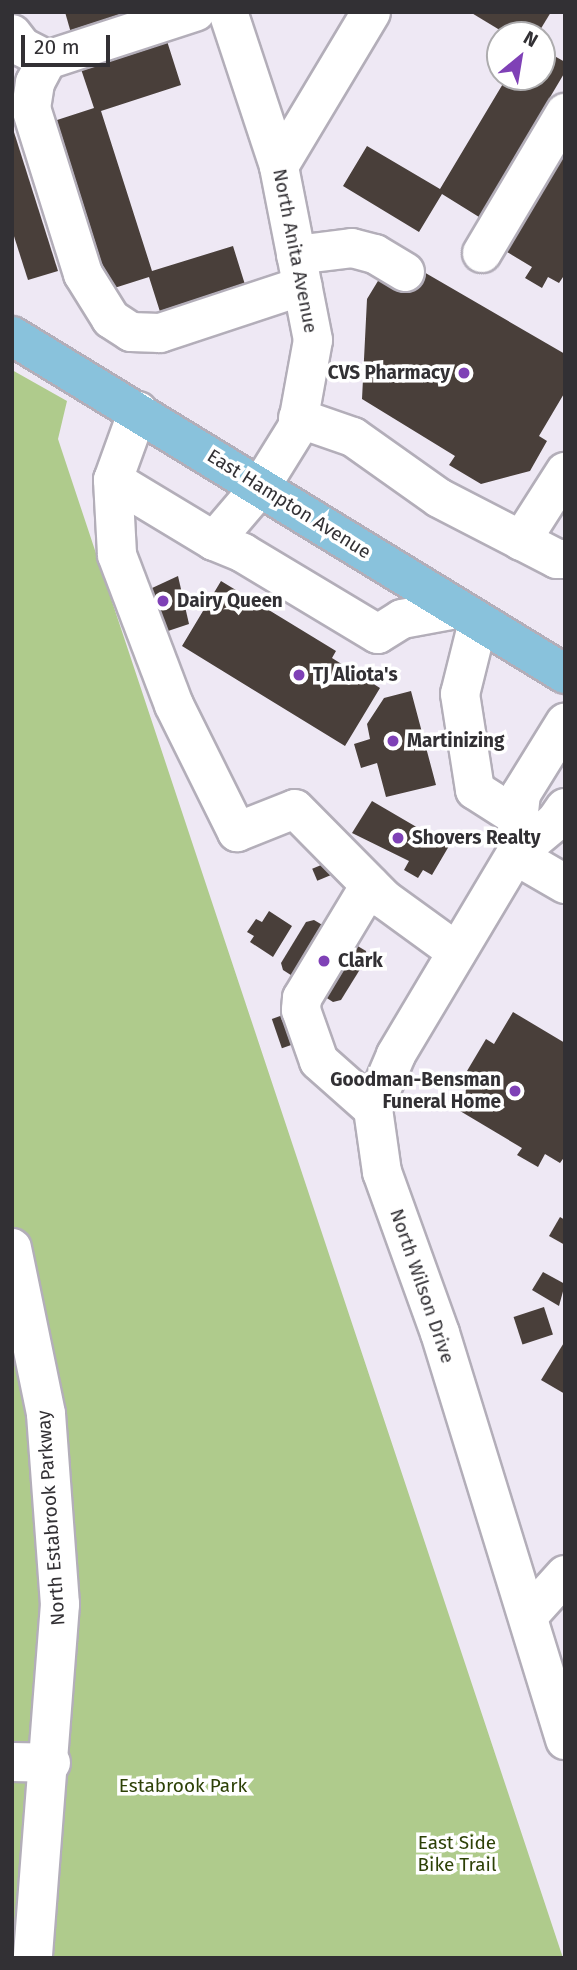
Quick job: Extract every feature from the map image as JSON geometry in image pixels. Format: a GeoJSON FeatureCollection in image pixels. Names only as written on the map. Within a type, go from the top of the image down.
{"type":"FeatureCollection","features":[{"type":"Feature","properties":{"kind":"main road","name":"East Hampton Avenue"},"geometry":{"type":"LineString","coordinates":[[12,336],[565,674]]}},
{"type":"Feature","properties":{"kind":"street"},"geometry":{"type":"LineString","coordinates":[[195,12],[47,61],[35,83],[31,108],[83,274],[111,319],[131,332],[160,333],[352,248],[375,254],[405,272]]}},
{"type":"Feature","properties":{"kind":"street","name":"North Anita Avenue"},"geometry":{"type":"LineString","coordinates":[[214,541],[261,486],[299,418],[313,340],[279,166],[228,12]]}},
{"type":"Feature","properties":{"kind":"street"},"geometry":{"type":"LineString","coordinates":[[279,166],[371,12]]}},
{"type":"Feature","properties":{"kind":"street"},"geometry":{"type":"LineString","coordinates":[[12,34],[22,47],[47,61]]}},
{"type":"Feature","properties":{"kind":"street"},"geometry":{"type":"LineString","coordinates":[[482,253],[565,113]]}},
{"type":"Feature","properties":{"kind":"street"},"geometry":{"type":"LineString","coordinates":[[138,411],[113,480],[117,555],[174,705],[237,832],[295,809],[370,885],[457,952]]}},
{"type":"Feature","properties":{"kind":"street"},"geometry":{"type":"LineString","coordinates":[[299,418],[352,437],[439,498],[522,541],[565,559]]}},
{"type":"Feature","properties":{"kind":"street"},"geometry":{"type":"LineString","coordinates":[[522,541],[565,472]]}},
{"type":"Feature","properties":{"kind":"street"},"geometry":{"type":"LineString","coordinates":[[113,480],[214,541],[243,553],[378,634],[402,619],[467,615],[460,694],[475,790],[519,818]]}},
{"type":"Feature","properties":{"kind":"street"},"geometry":{"type":"LineString","coordinates":[[514,855],[522,794],[565,723]]}},
{"type":"Feature","properties":{"kind":"street"},"geometry":{"type":"LineString","coordinates":[[370,885],[302,998],[301,1010],[319,1060],[373,1109],[396,1055],[514,855],[556,821],[565,808]]}},
{"type":"Feature","properties":{"kind":"street"},"geometry":{"type":"LineString","coordinates":[[514,855],[565,884]]}},
{"type":"Feature","properties":{"kind":"street","name":"North Wilson Drive"},"geometry":{"type":"LineString","coordinates":[[373,1109],[382,1172],[440,1333],[529,1615],[565,1740]]}},
{"type":"Feature","properties":{"kind":"street","name":"North Estabrook Parkway"},"geometry":{"type":"LineString","coordinates":[[12,1248],[46,1414],[61,1604],[51,1763],[33,1958]]}},
{"type":"Feature","properties":{"kind":"street"},"geometry":{"type":"LineString","coordinates":[[529,1615],[565,1575]]}},
{"type":"Feature","properties":{"kind":"street"},"geometry":{"type":"LineString","coordinates":[[12,1762],[51,1763]]}},
{"type":"Feature","properties":{"kind":"green space"},"geometry":{"type":"Polygon","coordinates":[[[12,370],[67,401],[58,439],[563,1958],[12,1958],[12,370]]]}},
{"type":"Feature","properties":{"kind":"building"},"geometry":{"type":"Polygon","coordinates":[[[65,12],[134,12],[71,33],[65,12]]]}},
{"type":"Feature","properties":{"kind":"building"},"geometry":{"type":"Polygon","coordinates":[[[470,12],[551,12],[546,21],[486,22],[470,12]]]}},
{"type":"Feature","properties":{"kind":"building"},"geometry":{"type":"Polygon","coordinates":[[[167,41],[181,85],[101,111],[152,271],[233,246],[247,291],[162,318],[149,277],[108,290],[54,121],[94,108],[81,69],[167,41]]]}},
{"type":"Feature","properties":{"kind":"building"},"geometry":{"type":"Polygon","coordinates":[[[556,57],[565,62],[565,72],[556,87],[556,57]]]}},
{"type":"Feature","properties":{"kind":"building"},"geometry":{"type":"Polygon","coordinates":[[[499,91],[554,91],[479,217],[442,194],[419,232],[343,186],[367,146],[440,189],[499,91]]]}},
{"type":"Feature","properties":{"kind":"building"},"geometry":{"type":"Polygon","coordinates":[[[13,129],[58,271],[28,280],[12,230],[13,129]]]}},
{"type":"Feature","properties":{"kind":"building"},"geometry":{"type":"Polygon","coordinates":[[[565,154],[565,274],[559,283],[548,277],[542,288],[525,278],[532,267],[507,252],[565,154]]]}},
{"type":"Feature","properties":{"kind":"building","name":"CVS Pharmacy"},"geometry":{"type":"Polygon","coordinates":[[[410,264],[565,354],[565,392],[539,436],[547,441],[530,471],[481,484],[449,465],[455,456],[362,399],[367,299],[384,271],[410,264]]]}},
{"type":"Feature","properties":{"kind":"building","name":"Dairy Queen"},"geometry":{"type":"Polygon","coordinates":[[[178,576],[189,624],[156,635],[137,595],[178,576]]]}},
{"type":"Feature","properties":{"kind":"building"},"geometry":{"type":"Polygon","coordinates":[[[221,581],[336,651],[332,658],[380,688],[345,746],[182,646],[221,581]]]}},
{"type":"Feature","properties":{"kind":"building","name":"Martinizing"},"geometry":{"type":"Polygon","coordinates":[[[411,691],[436,785],[386,797],[377,763],[361,768],[354,744],[370,739],[367,724],[384,698],[411,691]]]}},
{"type":"Feature","properties":{"kind":"building","name":"Shovers Realty"},"geometry":{"type":"Polygon","coordinates":[[[372,801],[449,846],[432,875],[423,870],[418,878],[404,870],[409,861],[352,833],[372,801]]]}},
{"type":"Feature","properties":{"kind":"building"},"geometry":{"type":"Polygon","coordinates":[[[326,863],[331,875],[317,881],[312,869],[326,863]]]}},
{"type":"Feature","properties":{"kind":"building"},"geometry":{"type":"Polygon","coordinates":[[[269,911],[292,926],[273,957],[250,942],[254,936],[247,932],[256,919],[262,922],[269,911]]]}},
{"type":"Feature","properties":{"kind":"building","name":"Clark"},"geometry":{"type":"Polygon","coordinates":[[[314,920],[366,951],[367,958],[341,1000],[333,1002],[283,970],[281,963],[306,922],[314,920]]]}},
{"type":"Feature","properties":{"kind":"building","name":"Goodman-Bensman Funeral Home"},"geometry":{"type":"Polygon","coordinates":[[[513,1012],[565,1043],[565,1156],[560,1163],[545,1154],[538,1167],[517,1155],[522,1148],[455,1108],[475,1075],[467,1071],[486,1039],[494,1044],[513,1012]]]}},
{"type":"Feature","properties":{"kind":"building"},"geometry":{"type":"Polygon","coordinates":[[[286,1014],[296,1043],[282,1048],[272,1019],[286,1014]]]}},
{"type":"Feature","properties":{"kind":"building"},"geometry":{"type":"Polygon","coordinates":[[[560,1217],[565,1220],[565,1245],[549,1236],[560,1217]]]}},
{"type":"Feature","properties":{"kind":"building"},"geometry":{"type":"Polygon","coordinates":[[[543,1272],[565,1284],[559,1306],[532,1290],[543,1272]]]}},
{"type":"Feature","properties":{"kind":"building"},"geometry":{"type":"Polygon","coordinates":[[[544,1307],[553,1335],[523,1344],[514,1317],[544,1307]]]}},
{"type":"Feature","properties":{"kind":"building"},"geometry":{"type":"Polygon","coordinates":[[[565,1341],[565,1394],[541,1380],[565,1341]]]}},
{"type":"Feature","properties":{"kind":"place","name":"CVS Pharmacy"},"geometry":{"type":"Point","coordinates":[464,373]}},
{"type":"Feature","properties":{"kind":"place","name":"Dairy Queen"},"geometry":{"type":"Point","coordinates":[163,601]}},
{"type":"Feature","properties":{"kind":"place","name":"TJ Aliota's"},"geometry":{"type":"Point","coordinates":[299,675]}},
{"type":"Feature","properties":{"kind":"place","name":"Martinizing"},"geometry":{"type":"Point","coordinates":[393,741]}},
{"type":"Feature","properties":{"kind":"place","name":"Shovers Realty"},"geometry":{"type":"Point","coordinates":[398,838]}},
{"type":"Feature","properties":{"kind":"place","name":"Clark"},"geometry":{"type":"Point","coordinates":[324,961]}},
{"type":"Feature","properties":{"kind":"place","name":"Goodman-Bensman Funeral Home"},"geometry":{"type":"Point","coordinates":[515,1091]}},
{"type":"Feature","properties":{"kind":"park label","name":"Estabrook Park"},"geometry":{"type":"Point","coordinates":[183,1786]}},
{"type":"Feature","properties":{"kind":"park label","name":"East Side Bike Trail"},"geometry":{"type":"Point","coordinates":[457,1854]}}]}
